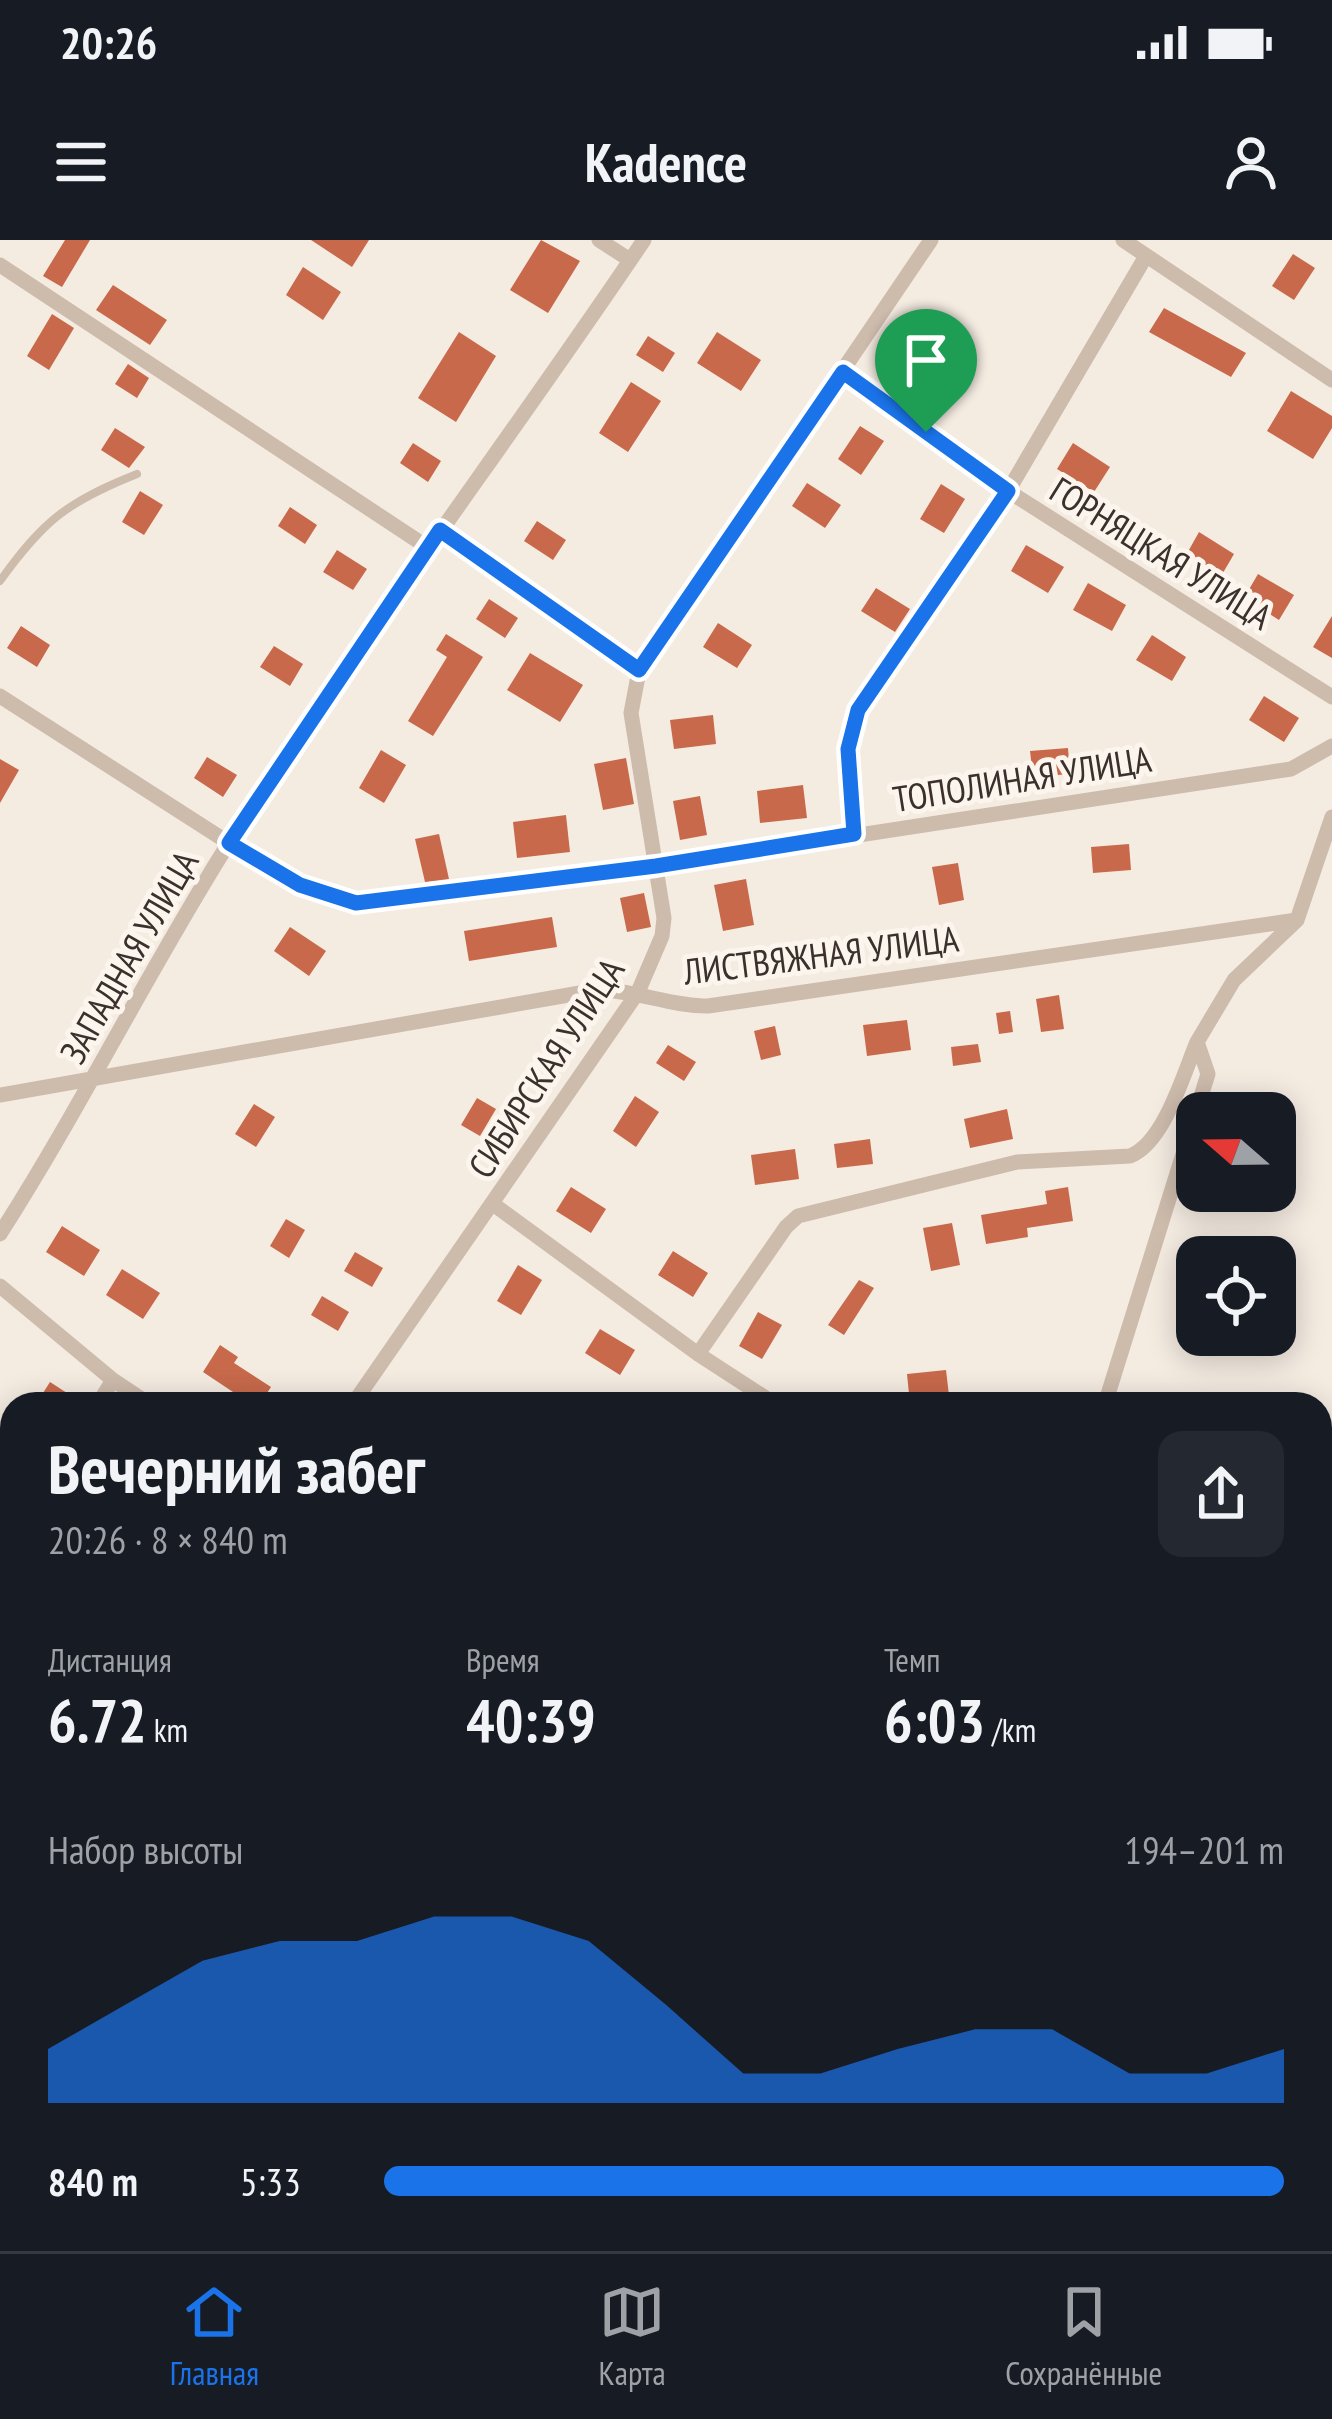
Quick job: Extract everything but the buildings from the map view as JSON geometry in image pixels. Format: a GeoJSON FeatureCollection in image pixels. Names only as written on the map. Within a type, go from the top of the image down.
{"type":"FeatureCollection","features":[{"type":"Feature","properties":{"kind":"street"},"geometry":{"type":"LineString","coordinates":[[599,240],[630,260]]}},
{"type":"Feature","properties":{"kind":"street","name":"ЗАПАДНАЯ УЛИЦА"},"geometry":{"type":"LineString","coordinates":[[0,1234],[65,1133],[229,843],[427,547],[644,240]]}},
{"type":"Feature","properties":{"kind":"street","name":"СИБИРСКАЯ УЛИЦА"},"geometry":{"type":"LineString","coordinates":[[361,1392],[638,992],[662,936],[664,918],[631,713],[639,670],[931,240]]}},
{"type":"Feature","properties":{"kind":"street"},"geometry":{"type":"LineString","coordinates":[[1123,240],[1332,380]]}},
{"type":"Feature","properties":{"kind":"street"},"geometry":{"type":"LineString","coordinates":[[854,834],[848,749],[858,710],[1008,491],[1146,256]]}},
{"type":"Feature","properties":{"kind":"street"},"geometry":{"type":"LineString","coordinates":[[0,266],[427,547]]}},
{"type":"Feature","properties":{"kind":"street","name":"ГОРНЯЦКАЯ УЛИЦА"},"geometry":{"type":"LineString","coordinates":[[843,372],[1008,491],[1332,697]]}},
{"type":"Feature","properties":{"kind":"street","name":"ТОПОЛИНАЯ УЛИЦА"},"geometry":{"type":"LineString","coordinates":[[0,696],[300,885],[356,903],[656,866],[1291,770],[1332,746]]}},
{"type":"Feature","properties":{"kind":"street"},"geometry":{"type":"LineString","coordinates":[[698,1354],[786,1226],[798,1216],[1018,1162],[1130,1156],[1144,1151],[1157,1134],[1197,1042],[1234,980],[1297,920],[1332,817]]}},
{"type":"Feature","properties":{"kind":"street","name":"ЛИСТВЯЖНАЯ УЛИЦА"},"geometry":{"type":"LineString","coordinates":[[0,1095],[597,990],[638,992],[684,1006],[708,1006],[1297,920]]}},
{"type":"Feature","properties":{"kind":"street"},"geometry":{"type":"LineString","coordinates":[[1109,1392],[1208,1074],[1197,1042]]}},
{"type":"Feature","properties":{"kind":"street"},"geometry":{"type":"LineString","coordinates":[[493,1204],[757,1392]]}},
{"type":"Feature","properties":{"kind":"street"},"geometry":{"type":"LineString","coordinates":[[0,1286],[130,1392]]}},
{"type":"Feature","properties":{"kind":"street"},"geometry":{"type":"LineString","coordinates":[[106,1392],[113,1380]]}},
{"type":"Feature","properties":{"kind":"lane"},"geometry":{"type":"LineString","coordinates":[[0,581],[58,513],[137,474]]}},
{"type":"Feature","properties":{"kind":"lane"},"geometry":{"type":"LineString","coordinates":[[440,530],[639,670]]}},
{"type":"Feature","properties":{"kind":"route"},"geometry":{"type":"LineString","coordinates":[[843,372],[926,432],[1008,491],[858,710],[848,749],[854,834],[656,866],[356,903],[300,885],[229,843],[440,530],[639,670],[843,372]]}}]}
